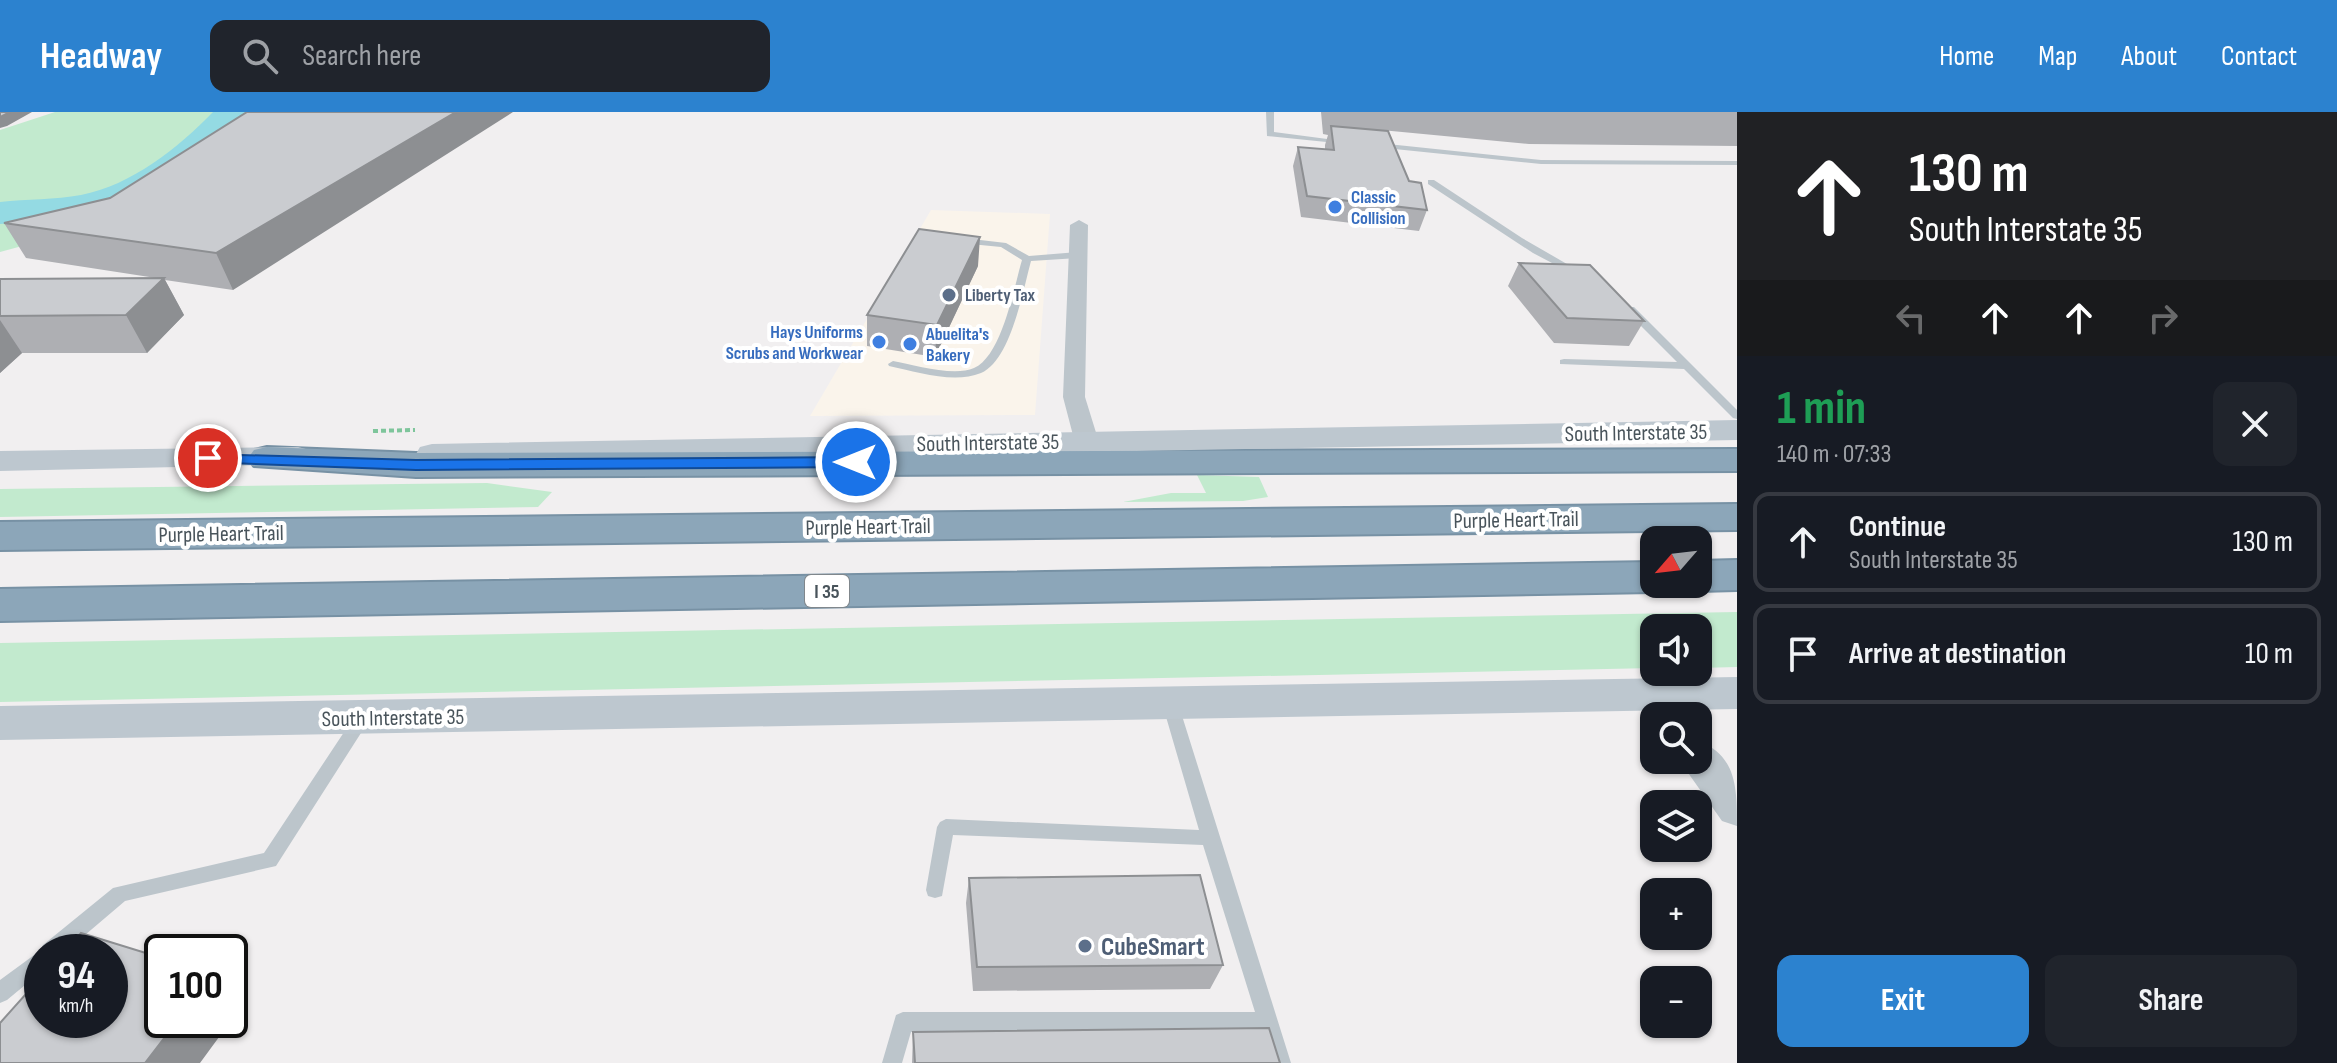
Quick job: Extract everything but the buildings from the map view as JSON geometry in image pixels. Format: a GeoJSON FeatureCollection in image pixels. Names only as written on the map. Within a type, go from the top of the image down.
{"type":"FeatureCollection","features":[{"type":"Feature","properties":{"kind":"highway"},"geometry":{"type":"LineString","coordinates":[[267,458],[416,465],[1737,460]]}},
{"type":"Feature","properties":{"kind":"highway","name":"Purple Heart Trail"},"geometry":{"type":"LineString","coordinates":[[0,536],[1737,517]]}},
{"type":"Feature","properties":{"kind":"highway"},"geometry":{"type":"LineString","coordinates":[[1712,576],[1737,575]]}},
{"type":"Feature","properties":{"kind":"highway","name":"I 35"},"geometry":{"type":"LineString","coordinates":[[0,605],[1640,577]]}},
{"type":"Feature","properties":{"kind":"main road","name":"South Interstate 35"},"geometry":{"type":"LineString","coordinates":[[0,461],[267,458],[1086,439],[1737,430]]}},
{"type":"Feature","properties":{"kind":"main road","name":"South Interstate 35"},"geometry":{"type":"LineString","coordinates":[[1678,702],[1737,693]]}},
{"type":"Feature","properties":{"kind":"main road","name":"South Interstate 35"},"geometry":{"type":"LineString","coordinates":[[0,723],[1170,703],[1640,705]]}},
{"type":"Feature","properties":{"kind":"street"},"geometry":{"type":"LineString","coordinates":[[1079,225],[1074,397],[1086,439]]}},
{"type":"Feature","properties":{"kind":"street"},"geometry":{"type":"LineString","coordinates":[[1711,774],[1737,808]]}},
{"type":"Feature","properties":{"kind":"lane"},"geometry":{"type":"LineString","coordinates":[[1270,112],[1270,134],[1541,162],[1737,163]]}},
{"type":"Feature","properties":{"kind":"lane"},"geometry":{"type":"LineString","coordinates":[[1431,182],[1473,206],[1540,255],[1584,275]]}},
{"type":"Feature","properties":{"kind":"lane"},"geometry":{"type":"LineString","coordinates":[[952,240],[1003,245],[1027,259],[1078,255]]}},
{"type":"Feature","properties":{"kind":"lane"},"geometry":{"type":"LineString","coordinates":[[893,364],[953,372],[979,369],[996,356],[1027,259]]}},
{"type":"Feature","properties":{"kind":"lane"},"geometry":{"type":"LineString","coordinates":[[1624,302],[1737,416]]}},
{"type":"Feature","properties":{"kind":"lane"},"geometry":{"type":"LineString","coordinates":[[1564,362],[1687,366]]}},
{"type":"Feature","properties":{"kind":"lane"},"geometry":{"type":"LineString","coordinates":[[1170,703],[1281,1063]]}},
{"type":"Feature","properties":{"kind":"lane"},"geometry":{"type":"LineString","coordinates":[[72,934],[120,894],[270,860],[363,717]]}},
{"type":"Feature","properties":{"kind":"lane"},"geometry":{"type":"LineString","coordinates":[[935,890],[946,827],[1210,838]]}},
{"type":"Feature","properties":{"kind":"lane"},"geometry":{"type":"LineString","coordinates":[[0,993],[24,974]]}},
{"type":"Feature","properties":{"kind":"lane"},"geometry":{"type":"LineString","coordinates":[[892,1063],[903,1022],[1269,1022]]}},
{"type":"Feature","properties":{"kind":"shaded area"},"geometry":{"type":"Polygon","coordinates":[[[931,210],[1050,214],[1035,415],[810,416],[931,210]]]}},
{"type":"Feature","properties":{"kind":"green space"},"geometry":{"type":"Polygon","coordinates":[[[55,112],[301,112],[144,213],[0,252],[0,130],[55,112]]]}},
{"type":"Feature","properties":{"kind":"green space"},"geometry":{"type":"Polygon","coordinates":[[[1197,475],[1259,477],[1268,497],[1243,501],[1123,502],[1171,493],[1206,493],[1197,475]]]}},
{"type":"Feature","properties":{"kind":"green space"},"geometry":{"type":"Polygon","coordinates":[[[487,483],[552,492],[538,507],[0,517],[0,489],[487,483]]]}},
{"type":"Feature","properties":{"kind":"green space"},"geometry":{"type":"Polygon","coordinates":[[[1737,612],[1737,667],[1712,668],[1712,614],[1640,614],[1640,668],[0,702],[0,643],[1737,612]]]}},
{"type":"Feature","properties":{"kind":"waterway"},"geometry":{"type":"LineString","coordinates":[[0,213],[86,205],[127,191],[183,157],[230,112]]}},
{"type":"Feature","properties":{"kind":"place","name":"Classic Collision"},"geometry":{"type":"Point","coordinates":[1335,207]}},
{"type":"Feature","properties":{"kind":"place","name":"Liberty Tax"},"geometry":{"type":"Point","coordinates":[949,295]}},
{"type":"Feature","properties":{"kind":"place","name":"Hays Uniforms Scrubs and Workwear"},"geometry":{"type":"Point","coordinates":[879,342]}},
{"type":"Feature","properties":{"kind":"place","name":"Abuelita's Bakery"},"geometry":{"type":"Point","coordinates":[910,344]}},
{"type":"Feature","properties":{"kind":"place","name":"CubeSmart"},"geometry":{"type":"Point","coordinates":[1085,946]}},
{"type":"Feature","properties":{"kind":"route"},"geometry":{"type":"LineString","coordinates":[[208,458],[416,465],[856,462]]}}]}
